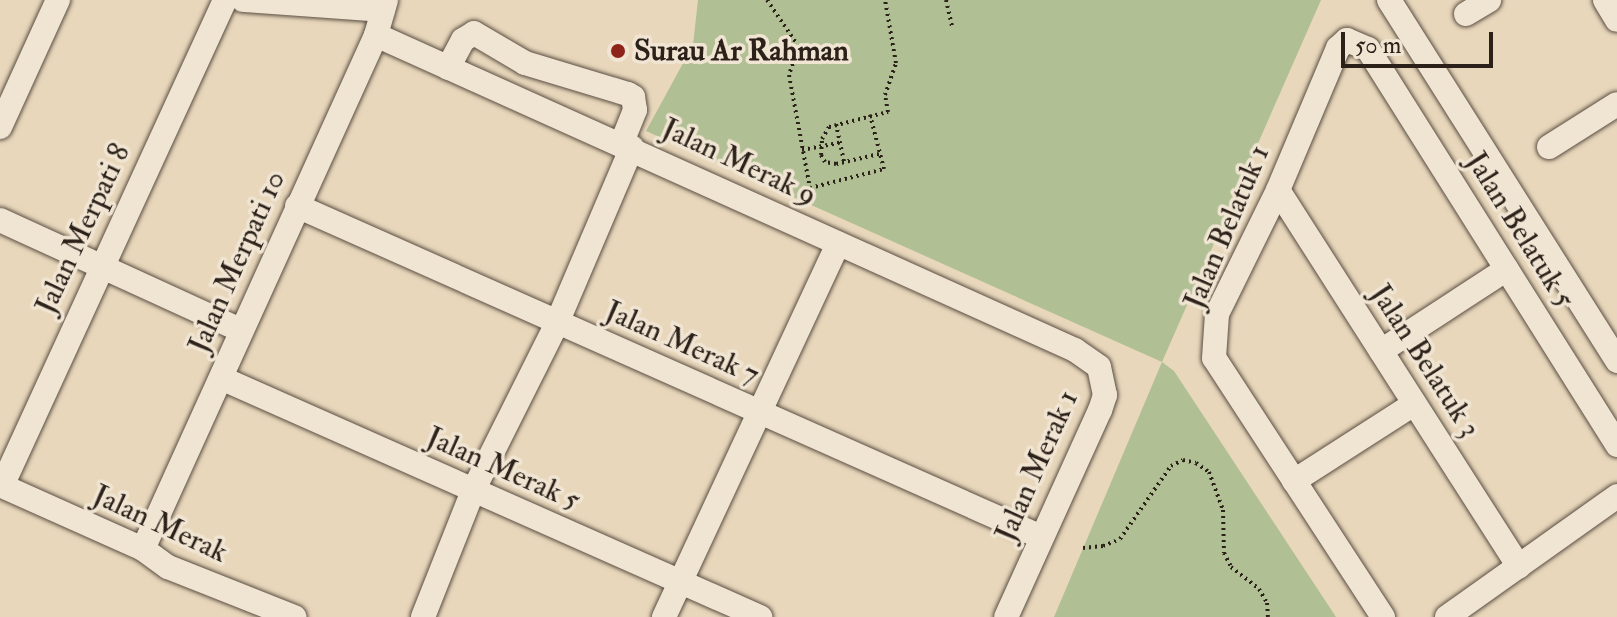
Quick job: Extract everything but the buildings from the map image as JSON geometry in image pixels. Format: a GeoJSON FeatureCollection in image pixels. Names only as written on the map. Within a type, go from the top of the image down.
{"type":"FeatureCollection","features":[{"type":"Feature","properties":{"kind":"street"},"geometry":{"type":"LineString","coordinates":[[0,127],[58,0]]}},
{"type":"Feature","properties":{"kind":"street","name":"Jalan Merpati 8"},"geometry":{"type":"LineString","coordinates":[[1,486],[225,0]]}},
{"type":"Feature","properties":{"kind":"street"},"geometry":{"type":"LineString","coordinates":[[243,0],[384,5]]}},
{"type":"Feature","properties":{"kind":"street"},"geometry":{"type":"LineString","coordinates":[[1389,0],[1617,361]]}},
{"type":"Feature","properties":{"kind":"street"},"geometry":{"type":"LineString","coordinates":[[1466,14],[1489,0]]}},
{"type":"Feature","properties":{"kind":"street"},"geometry":{"type":"LineString","coordinates":[[1605,0],[1617,20]]}},
{"type":"Feature","properties":{"kind":"street","name":"Jalan Merpati 10"},"geometry":{"type":"LineString","coordinates":[[143,549],[376,35],[384,5]]}},
{"type":"Feature","properties":{"kind":"street"},"geometry":{"type":"LineString","coordinates":[[423,617],[473,491],[557,323],[627,145],[636,103],[628,94],[525,63],[474,33],[463,40],[448,68]]}},
{"type":"Feature","properties":{"kind":"street","name":"Jalan Merak 9"},"geometry":{"type":"LineString","coordinates":[[376,35],[627,145],[1075,350]]}},
{"type":"Feature","properties":{"kind":"street","name":"Jalan Belatuk 1"},"geometry":{"type":"LineString","coordinates":[[1368,49],[1347,40],[1338,48],[1278,190],[1217,314],[1214,358],[1383,617]]}},
{"type":"Feature","properties":{"kind":"street","name":"Jalan Belatuk 5"},"geometry":{"type":"LineString","coordinates":[[1368,49],[1617,445]]}},
{"type":"Feature","properties":{"kind":"street"},"geometry":{"type":"LineString","coordinates":[[1549,147],[1617,104]]}},
{"type":"Feature","properties":{"kind":"street","name":"Jalan Belatuk 3"},"geometry":{"type":"LineString","coordinates":[[1278,190],[1519,567]]}},
{"type":"Feature","properties":{"kind":"street","name":"Jalan Merak 7"},"geometry":{"type":"LineString","coordinates":[[297,206],[1041,537]]}},
{"type":"Feature","properties":{"kind":"street"},"geometry":{"type":"LineString","coordinates":[[0,220],[240,330]]}},
{"type":"Feature","properties":{"kind":"street"},"geometry":{"type":"LineString","coordinates":[[664,617],[838,244]]}},
{"type":"Feature","properties":{"kind":"street"},"geometry":{"type":"LineString","coordinates":[[1381,351],[1507,269]]}},
{"type":"Feature","properties":{"kind":"street","name":"Jalan Merak 1"},"geometry":{"type":"LineString","coordinates":[[1006,617],[1105,395],[1099,367],[1075,350]]}},
{"type":"Feature","properties":{"kind":"street","name":"Jalan Merak 5"},"geometry":{"type":"LineString","coordinates":[[221,378],[760,617]]}},
{"type":"Feature","properties":{"kind":"street"},"geometry":{"type":"LineString","coordinates":[[1294,481],[1414,404]]}},
{"type":"Feature","properties":{"kind":"street","name":"Jalan Merak"},"geometry":{"type":"LineString","coordinates":[[1,486],[143,549],[168,567],[294,617]]}},
{"type":"Feature","properties":{"kind":"street"},"geometry":{"type":"LineString","coordinates":[[1447,617],[1617,496]]}},
{"type":"Feature","properties":{"kind":"path"},"geometry":{"type":"LineString","coordinates":[[767,0],[799,47],[789,75],[810,188],[884,169],[870,115]]}},
{"type":"Feature","properties":{"kind":"path"},"geometry":{"type":"LineString","coordinates":[[880,153],[844,162],[825,162],[822,145],[829,127],[888,112],[885,95],[896,63],[885,0]]}},
{"type":"Feature","properties":{"kind":"path"},"geometry":{"type":"LineString","coordinates":[[946,0],[952,27]]}},
{"type":"Feature","properties":{"kind":"path"},"geometry":{"type":"LineString","coordinates":[[836,124],[844,162]]}},
{"type":"Feature","properties":{"kind":"path"},"geometry":{"type":"LineString","coordinates":[[802,150],[839,143]]}},
{"type":"Feature","properties":{"kind":"path"},"geometry":{"type":"LineString","coordinates":[[1083,548],[1103,546],[1120,539],[1171,466],[1183,460],[1196,463],[1209,472],[1223,510],[1224,553],[1231,567],[1259,589],[1267,603],[1268,617]]}},
{"type":"Feature","properties":{"kind":"green space"},"geometry":{"type":"Polygon","coordinates":[[[698,0],[1321,0],[1162,362],[646,131],[693,45],[698,0]]]}},
{"type":"Feature","properties":{"kind":"green space"},"geometry":{"type":"Polygon","coordinates":[[[1162,362],[1174,371],[1336,617],[1054,617],[1162,362]]]}},
{"type":"Feature","properties":{"kind":"place","name":"Surau Ar Rahman"},"geometry":{"type":"Point","coordinates":[618,51]}}]}
